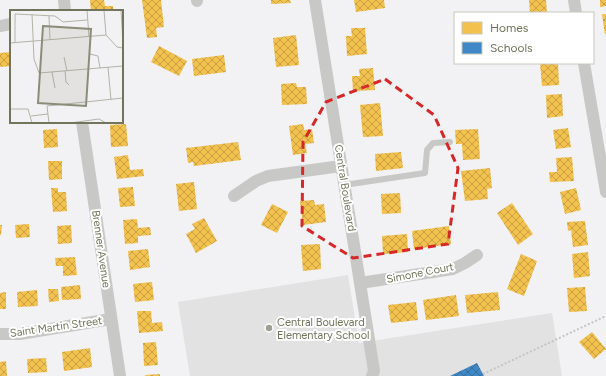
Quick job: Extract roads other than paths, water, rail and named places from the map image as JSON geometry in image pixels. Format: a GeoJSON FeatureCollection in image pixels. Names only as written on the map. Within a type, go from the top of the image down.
{"type":"FeatureCollection","features":[{"type":"Feature","properties":{"kind":"street"},"geometry":{"type":"LineString","coordinates":[[64,0],[65,10]]}},
{"type":"Feature","properties":{"kind":"street","name":"Central Boulevard"},"geometry":{"type":"LineString","coordinates":[[315,0],[374,371],[372,376]]}},
{"type":"Feature","properties":{"kind":"street"},"geometry":{"type":"LineString","coordinates":[[574,0],[576,12]]}},
{"type":"Feature","properties":{"kind":"street"},"geometry":{"type":"LineString","coordinates":[[0,26],[10,24]]}},
{"type":"Feature","properties":{"kind":"street"},"geometry":{"type":"LineString","coordinates":[[584,64],[606,192]]}},
{"type":"Feature","properties":{"kind":"street","name":"Brenner Avenue"},"geometry":{"type":"LineString","coordinates":[[82,123],[120,376]]}},
{"type":"Feature","properties":{"kind":"street"},"geometry":{"type":"LineString","coordinates":[[234,196],[256,181],[268,176],[341,166]]}},
{"type":"Feature","properties":{"kind":"street","name":"Simone Court"},"geometry":{"type":"LineString","coordinates":[[360,284],[453,269],[465,263],[477,254]]}},
{"type":"Feature","properties":{"kind":"street","name":"Saint Martin Street"},"geometry":{"type":"LineString","coordinates":[[0,334],[20,334],[111,319]]}},
{"type":"Feature","properties":{"kind":"lane"},"geometry":{"type":"LineString","coordinates":[[344,185],[425,173],[427,150],[433,143],[450,142]]}},
{"type":"Feature","properties":{"kind":"place","name":"Central Boulevard Elementary School"},"geometry":{"type":"Point","coordinates":[269,328]}}]}
